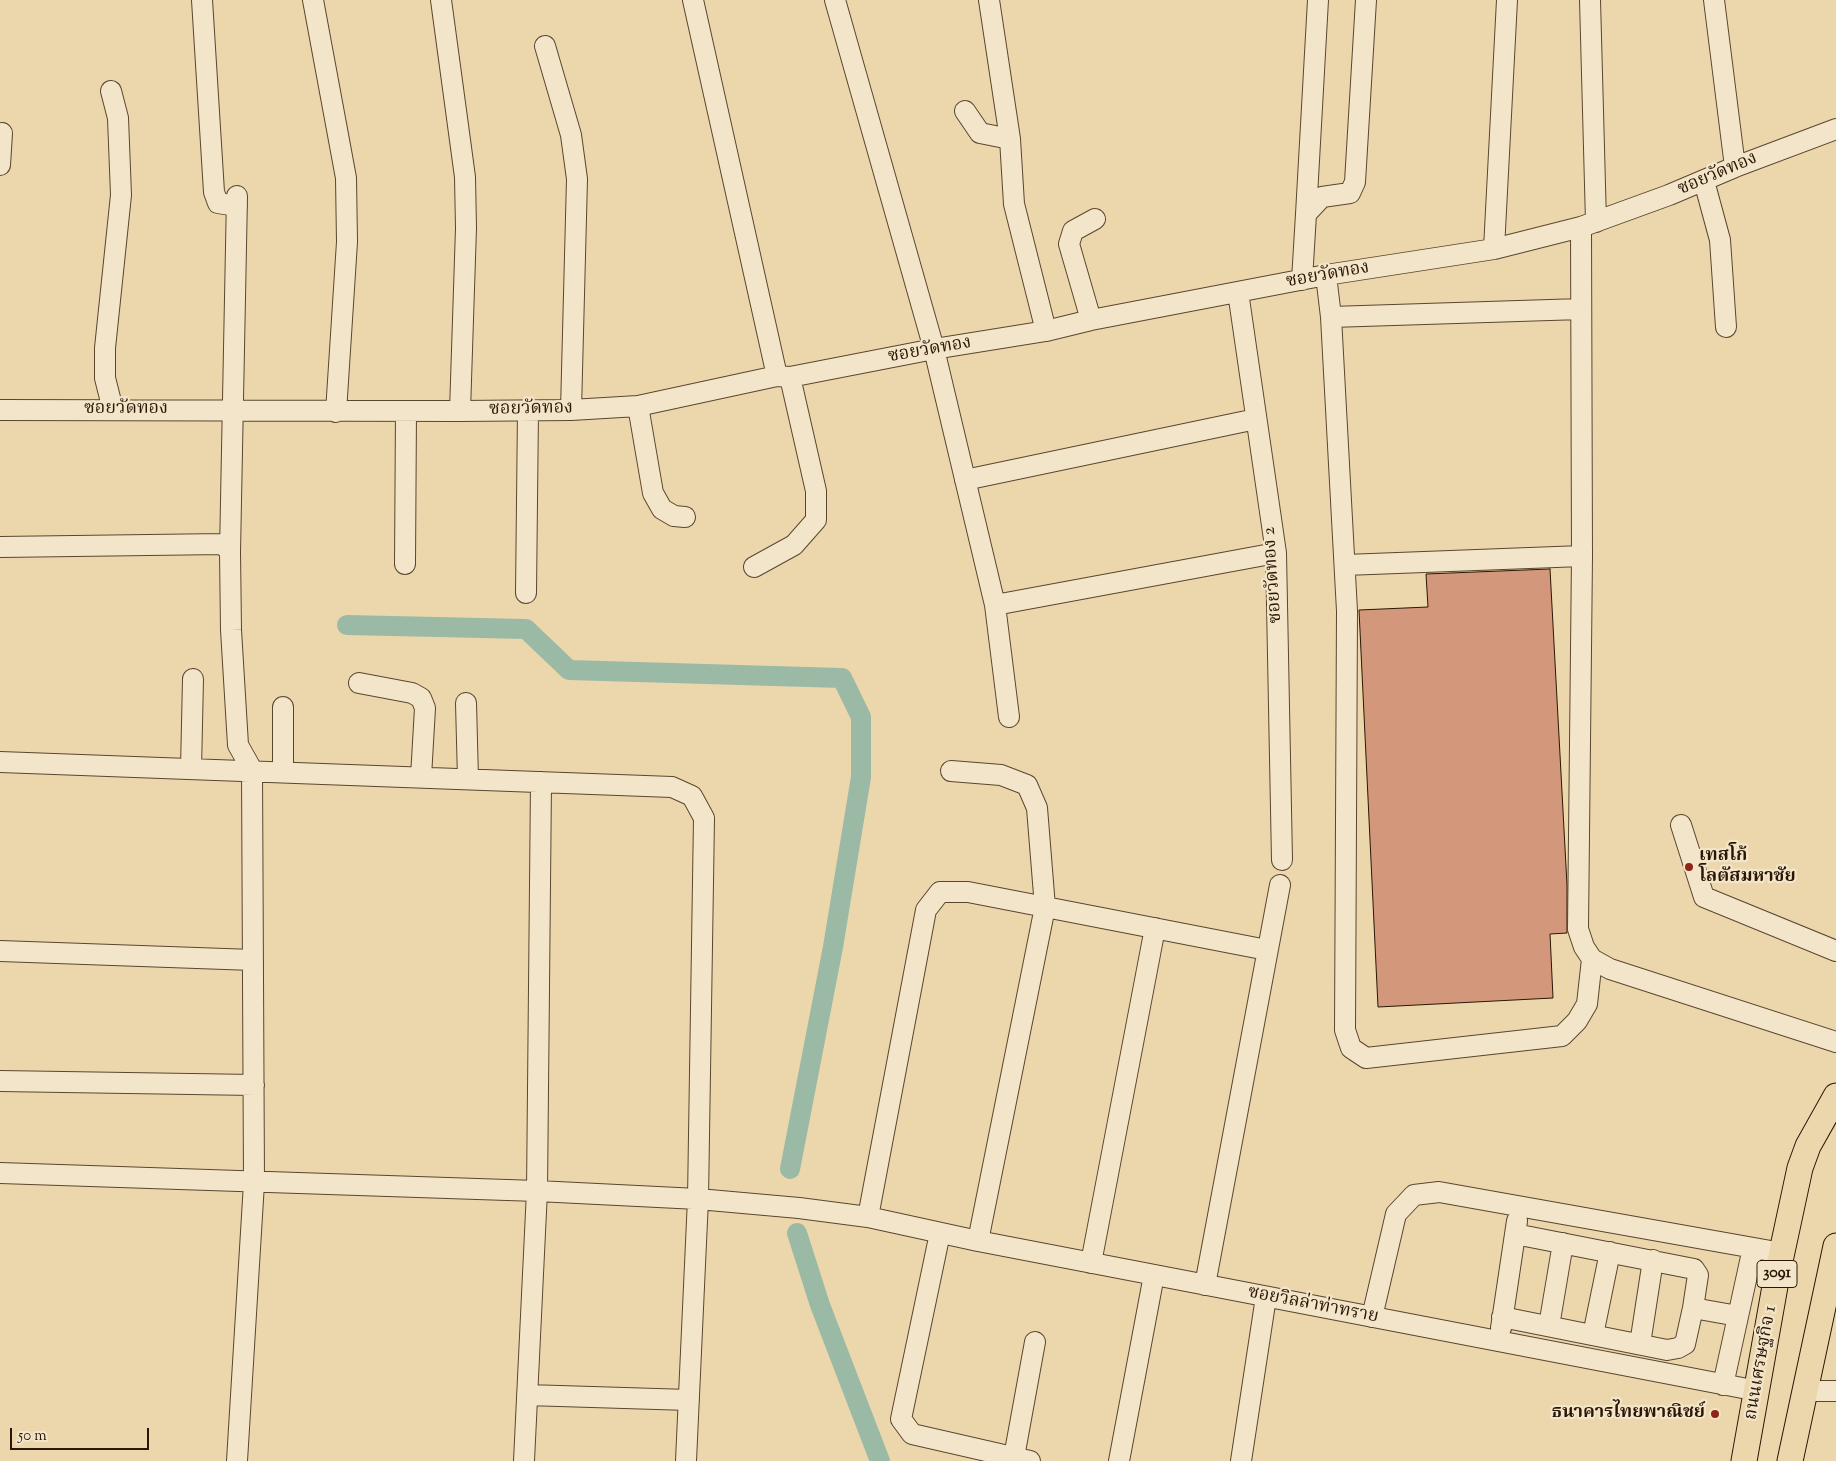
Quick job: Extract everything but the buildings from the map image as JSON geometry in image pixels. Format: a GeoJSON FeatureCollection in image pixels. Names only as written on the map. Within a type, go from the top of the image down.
{"type":"FeatureCollection","features":[{"type":"Feature","properties":{"kind":"main road","name":"ถนนเศรษฐกิจ 1"},"geometry":{"type":"LineString","coordinates":[[1747,1457],[1782,1253],[1803,1161],[1808,1146],[1836,1096]]}},
{"type":"Feature","properties":{"kind":"main road"},"geometry":{"type":"LineString","coordinates":[[1790,1460],[1805,1391],[1830,1294],[1836,1246]]}},
{"type":"Feature","properties":{"kind":"street"},"geometry":{"type":"LineString","coordinates":[[202,0],[214,192],[218,203],[237,201],[230,552],[231,630],[238,745],[252,770],[254,1183],[237,1461]]}},
{"type":"Feature","properties":{"kind":"street"},"geometry":{"type":"LineString","coordinates":[[313,0],[346,178],[347,242],[336,412]]}},
{"type":"Feature","properties":{"kind":"street"},"geometry":{"type":"LineString","coordinates":[[441,0],[465,177],[466,228],[460,411]]}},
{"type":"Feature","properties":{"kind":"street"},"geometry":{"type":"LineString","coordinates":[[693,0],[783,377],[816,491],[816,520],[794,545],[754,567]]}},
{"type":"Feature","properties":{"kind":"street"},"geometry":{"type":"LineString","coordinates":[[835,0],[934,349],[995,605],[1009,717]]}},
{"type":"Feature","properties":{"kind":"street"},"geometry":{"type":"LineString","coordinates":[[989,0],[1010,139],[1014,204],[1046,331]]}},
{"type":"Feature","properties":{"kind":"street"},"geometry":{"type":"LineString","coordinates":[[1302,280],[1318,0]]}},
{"type":"Feature","properties":{"kind":"street"},"geometry":{"type":"LineString","coordinates":[[1306,214],[1322,197],[1350,193],[1355,182],[1366,0]]}},
{"type":"Feature","properties":{"kind":"street"},"geometry":{"type":"LineString","coordinates":[[1494,249],[1507,0]]}},
{"type":"Feature","properties":{"kind":"street"},"geometry":{"type":"LineString","coordinates":[[1590,0],[1589,224],[1581,309],[1582,556],[1578,929],[1584,947],[1592,959],[1610,969],[1836,1042]]}},
{"type":"Feature","properties":{"kind":"street"},"geometry":{"type":"LineString","coordinates":[[1714,0],[1734,167]]}},
{"type":"Feature","properties":{"kind":"street"},"geometry":{"type":"LineString","coordinates":[[545,46],[571,135],[577,179],[571,410]]}},
{"type":"Feature","properties":{"kind":"street"},"geometry":{"type":"LineString","coordinates":[[111,91],[118,118],[121,195],[106,348],[105,378],[113,410]]}},
{"type":"Feature","properties":{"kind":"street"},"geometry":{"type":"LineString","coordinates":[[965,111],[980,133],[1010,139]]}},
{"type":"Feature","properties":{"kind":"street","name":"ซอยวัดทอง"},"geometry":{"type":"LineString","coordinates":[[0,410],[336,412],[571,410],[638,406],[934,349],[1046,331],[1091,320],[1326,275],[1494,249],[1589,224],[1836,129]]}},
{"type":"Feature","properties":{"kind":"street"},"geometry":{"type":"LineString","coordinates":[[0,165],[2,133]]}},
{"type":"Feature","properties":{"kind":"street"},"geometry":{"type":"LineString","coordinates":[[1704,181],[1720,240],[1726,327]]}},
{"type":"Feature","properties":{"kind":"street"},"geometry":{"type":"LineString","coordinates":[[1091,320],[1069,244],[1073,231],[1095,219]]}},
{"type":"Feature","properties":{"kind":"street"},"geometry":{"type":"LineString","coordinates":[[1326,275],[1331,318],[1347,611],[1345,1030],[1350,1048],[1366,1058],[1562,1036],[1577,1021],[1587,1004],[1592,959]]}},
{"type":"Feature","properties":{"kind":"street","name":"ซอยวัดทอง 2"},"geometry":{"type":"LineString","coordinates":[[1238,292],[1276,552],[1282,860]]}},
{"type":"Feature","properties":{"kind":"street"},"geometry":{"type":"LineString","coordinates":[[1331,318],[1581,309]]}},
{"type":"Feature","properties":{"kind":"street"},"geometry":{"type":"LineString","coordinates":[[638,406],[653,493],[662,509],[674,516],[685,517]]}},
{"type":"Feature","properties":{"kind":"street"},"geometry":{"type":"LineString","coordinates":[[526,593],[528,410]]}},
{"type":"Feature","properties":{"kind":"street"},"geometry":{"type":"LineString","coordinates":[[405,564],[406,411]]}},
{"type":"Feature","properties":{"kind":"street"},"geometry":{"type":"LineString","coordinates":[[965,480],[1256,419]]}},
{"type":"Feature","properties":{"kind":"street"},"geometry":{"type":"LineString","coordinates":[[0,547],[223,544],[230,552]]}},
{"type":"Feature","properties":{"kind":"street"},"geometry":{"type":"LineString","coordinates":[[995,605],[1276,552]]}},
{"type":"Feature","properties":{"kind":"street"},"geometry":{"type":"LineString","coordinates":[[1344,565],[1582,556]]}},
{"type":"Feature","properties":{"kind":"street"},"geometry":{"type":"LineString","coordinates":[[191,769],[193,679]]}},
{"type":"Feature","properties":{"kind":"street"},"geometry":{"type":"LineString","coordinates":[[359,683],[412,693],[421,698],[425,708],[420,777]]}},
{"type":"Feature","properties":{"kind":"street"},"geometry":{"type":"LineString","coordinates":[[466,703],[468,779]]}},
{"type":"Feature","properties":{"kind":"street"},"geometry":{"type":"LineString","coordinates":[[283,707],[283,772]]}},
{"type":"Feature","properties":{"kind":"street"},"geometry":{"type":"LineString","coordinates":[[0,762],[672,787],[692,796],[704,818],[698,1198],[686,1461]]}},
{"type":"Feature","properties":{"kind":"street"},"geometry":{"type":"LineString","coordinates":[[952,771],[1001,775],[1027,785],[1037,808],[1045,907],[978,1241]]}},
{"type":"Feature","properties":{"kind":"street"},"geometry":{"type":"LineString","coordinates":[[524,1461],[537,1191],[541,782]]}},
{"type":"Feature","properties":{"kind":"street"},"geometry":{"type":"LineString","coordinates":[[1682,825],[1704,897],[1836,951]]}},
{"type":"Feature","properties":{"kind":"street"},"geometry":{"type":"LineString","coordinates":[[1205,1285],[1280,885]]}},
{"type":"Feature","properties":{"kind":"street"},"geometry":{"type":"LineString","coordinates":[[868,1217],[926,910],[940,892],[968,892],[1268,950]]}},
{"type":"Feature","properties":{"kind":"street"},"geometry":{"type":"LineString","coordinates":[[1091,1263],[1155,928]]}},
{"type":"Feature","properties":{"kind":"street"},"geometry":{"type":"LineString","coordinates":[[0,951],[253,960]]}},
{"type":"Feature","properties":{"kind":"street"},"geometry":{"type":"LineString","coordinates":[[0,1081],[254,1086]]}},
{"type":"Feature","properties":{"kind":"street","name":"ซอยวิลล่าท่าทราย"},"geometry":{"type":"LineString","coordinates":[[0,1173],[698,1198],[800,1208],[868,1217],[978,1241],[1758,1391]]}},
{"type":"Feature","properties":{"kind":"street"},"geometry":{"type":"LineString","coordinates":[[1372,1317],[1396,1214],[1414,1195],[1439,1192],[1782,1253]]}},
{"type":"Feature","properties":{"kind":"street"},"geometry":{"type":"LineString","coordinates":[[1499,1341],[1520,1207]]}},
{"type":"Feature","properties":{"kind":"street"},"geometry":{"type":"LineString","coordinates":[[940,1233],[901,1419],[912,1434],[1022,1459],[1035,1342]]}},
{"type":"Feature","properties":{"kind":"street"},"geometry":{"type":"LineString","coordinates":[[1502,1317],[1667,1350],[1678,1348],[1685,1344],[1693,1308],[1698,1275],[1694,1269],[1515,1234]]}},
{"type":"Feature","properties":{"kind":"street"},"geometry":{"type":"LineString","coordinates":[[1549,1326],[1563,1243]]}},
{"type":"Feature","properties":{"kind":"street"},"geometry":{"type":"LineString","coordinates":[[1722,1385],[1753,1248]]}},
{"type":"Feature","properties":{"kind":"street"},"geometry":{"type":"LineString","coordinates":[[1593,1335],[1610,1252]]}},
{"type":"Feature","properties":{"kind":"street"},"geometry":{"type":"LineString","coordinates":[[1640,1344],[1653,1260]]}},
{"type":"Feature","properties":{"kind":"street"},"geometry":{"type":"LineString","coordinates":[[1119,1461],[1154,1275]]}},
{"type":"Feature","properties":{"kind":"street"},"geometry":{"type":"LineString","coordinates":[[1241,1461],[1266,1297]]}},
{"type":"Feature","properties":{"kind":"street"},"geometry":{"type":"LineString","coordinates":[[1693,1308],[1738,1316]]}},
{"type":"Feature","properties":{"kind":"street"},"geometry":{"type":"LineString","coordinates":[[1805,1391],[1836,1391]]}},
{"type":"Feature","properties":{"kind":"street"},"geometry":{"type":"LineString","coordinates":[[527,1395],[689,1400]]}},
{"type":"Feature","properties":{"kind":"waterway"},"geometry":{"type":"LineString","coordinates":[[347,625],[526,629],[569,670],[842,678],[861,717],[861,777],[833,947],[790,1169]]}},
{"type":"Feature","properties":{"kind":"waterway"},"geometry":{"type":"LineString","coordinates":[[797,1233],[820,1305],[880,1461]]}},
{"type":"Feature","properties":{"kind":"place","name":"เทสโก้ โลตัสมหาชัย"},"geometry":{"type":"Point","coordinates":[1689,867]}},
{"type":"Feature","properties":{"kind":"place","name":"ธนาคารไทยพาณิชย์"},"geometry":{"type":"Point","coordinates":[1715,1414]}}]}
